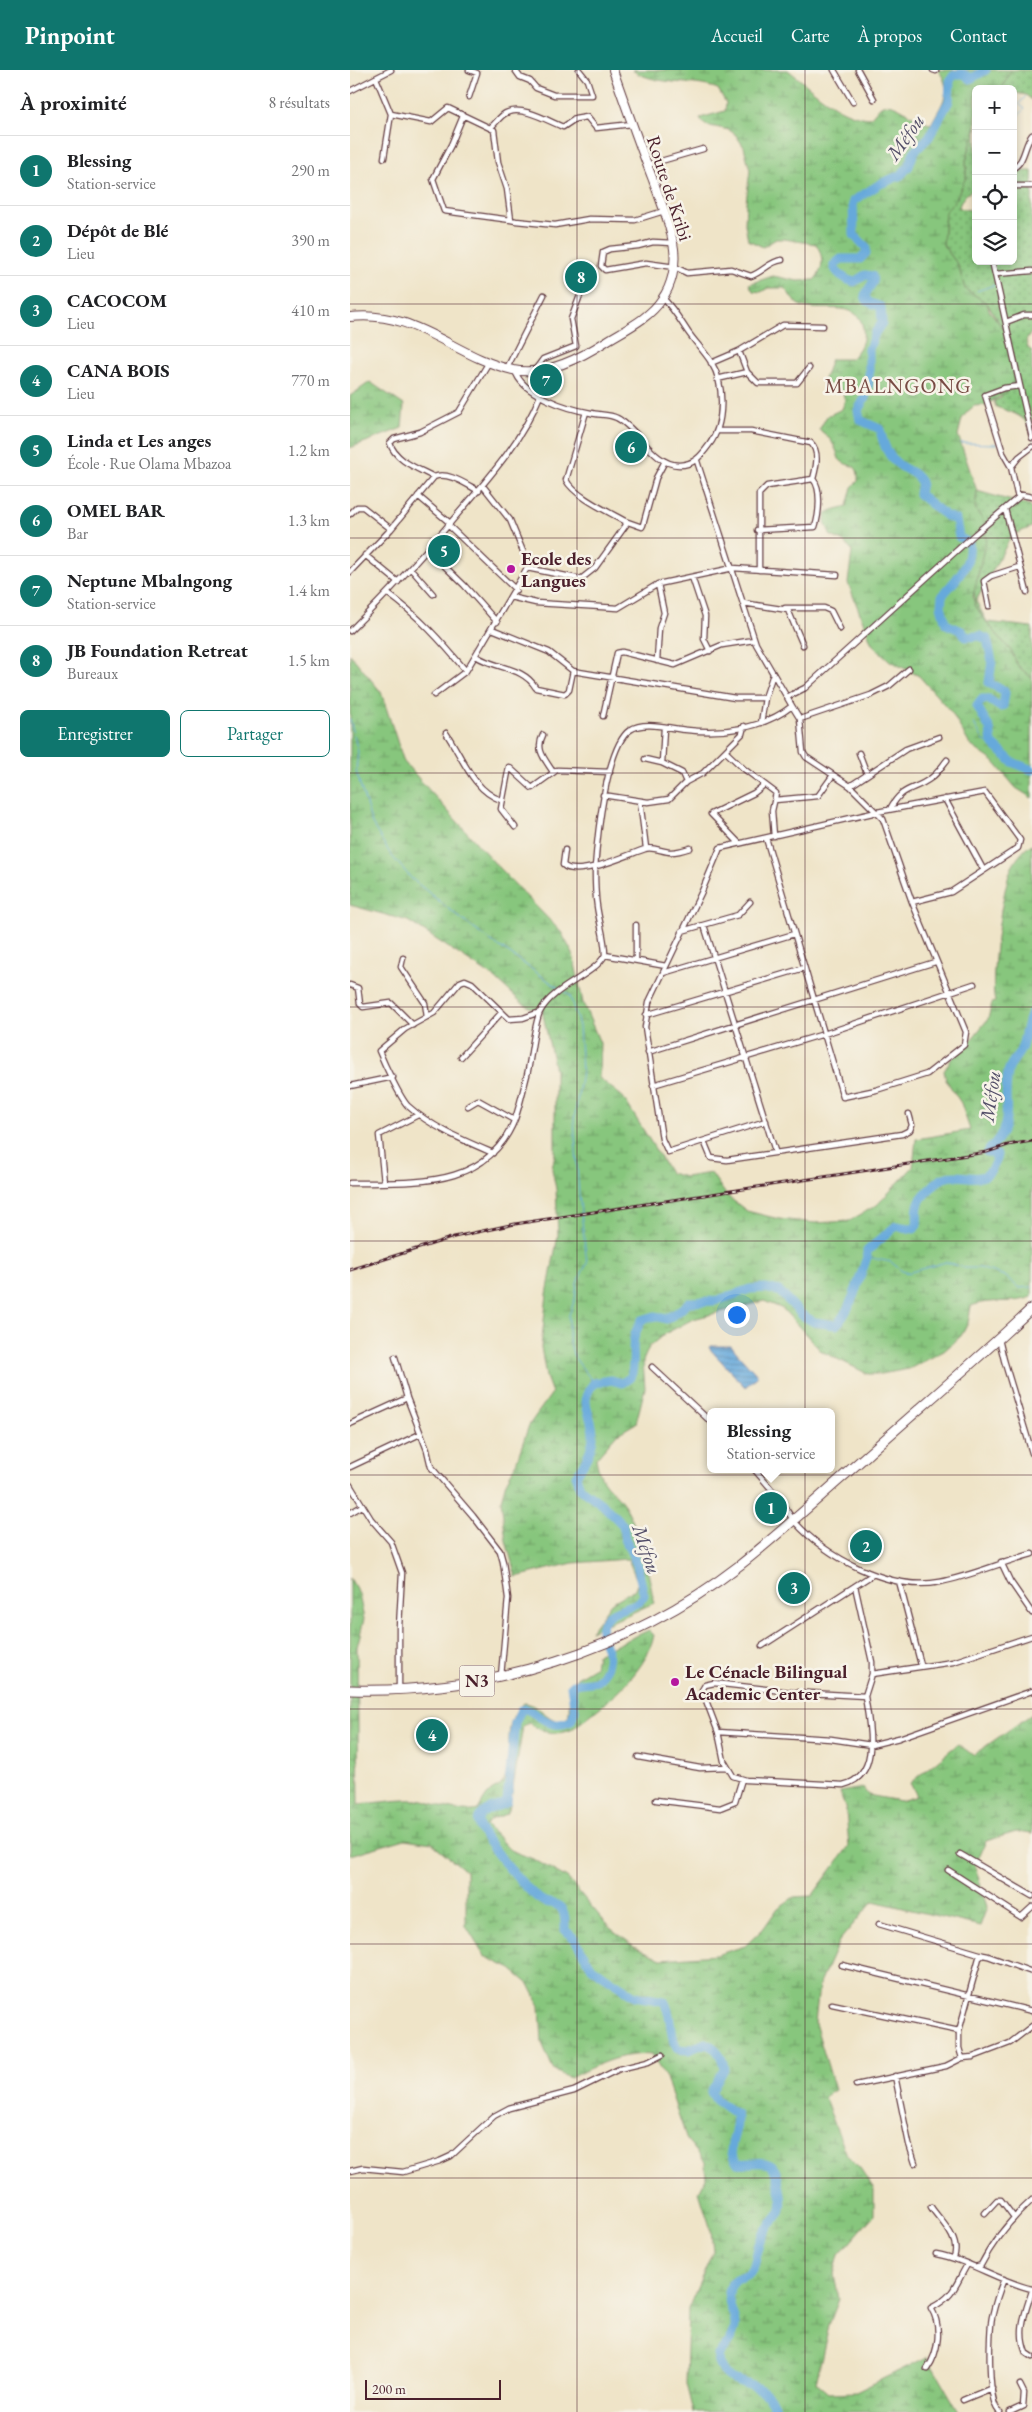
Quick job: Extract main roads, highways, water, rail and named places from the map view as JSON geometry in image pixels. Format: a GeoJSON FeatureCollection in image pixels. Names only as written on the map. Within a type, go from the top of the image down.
{"type":"FeatureCollection","features":[{"type":"Feature","properties":{"kind":"highway","name":"N3"},"geometry":{"type":"LineString","coordinates":[[350,1690],[436,1687],[501,1677],[546,1665],[600,1645],[663,1615],[714,1584],[742,1564],[1032,1308]]}},
{"type":"Feature","properties":{"kind":"main road","name":"Route de Kribi"},"geometry":{"type":"LineString","coordinates":[[350,317],[376,316],[408,322],[489,362],[515,370],[535,370],[567,363],[585,355],[642,319],[663,298],[674,267],[673,243],[664,210],[613,70]]}},
{"type":"Feature","properties":{"kind":"water"},"geometry":{"type":"Polygon","coordinates":[[[710,1346],[731,1346],[758,1376],[745,1387],[709,1348],[710,1346]]]}},
{"type":"Feature","properties":{"kind":"waterway","name":"Méfou"},"geometry":{"type":"LineString","coordinates":[[986,70],[970,79],[962,74],[953,76],[950,81],[949,101],[929,137],[914,152],[909,166],[901,175],[880,184],[853,201],[854,235],[866,247],[866,253],[860,259],[841,259],[834,265],[836,271],[841,276],[854,282],[865,275],[872,276],[873,282],[865,295],[869,302],[881,307],[882,323],[875,333],[869,349],[869,383],[865,398],[858,410],[860,420],[880,429],[885,445],[893,459],[915,475],[921,482],[919,494],[946,516],[956,520],[959,537],[969,543],[968,559],[965,566],[942,596],[941,606],[946,624],[962,631],[966,637],[980,636],[987,639],[992,661],[989,683],[1005,693],[1003,706],[1000,707],[988,699],[982,699],[977,706],[990,729],[992,743],[1012,762],[1032,770]]}},
{"type":"Feature","properties":{"kind":"waterway"},"geometry":{"type":"LineString","coordinates":[[1017,116],[1025,109],[1019,104],[1025,97]]}},
{"type":"Feature","properties":{"kind":"waterway"},"geometry":{"type":"LineString","coordinates":[[977,291],[994,285]]}},
{"type":"Feature","properties":{"kind":"waterway"},"geometry":{"type":"LineString","coordinates":[[961,443],[997,444]]}},
{"type":"Feature","properties":{"kind":"waterway"},"geometry":{"type":"LineString","coordinates":[[350,719],[358,752],[356,771],[372,824],[391,855],[412,879],[470,926],[560,989]]}},
{"type":"Feature","properties":{"kind":"waterway"},"geometry":{"type":"LineString","coordinates":[[973,722],[984,741],[988,743]]}},
{"type":"Feature","properties":{"kind":"waterway"},"geometry":{"type":"LineString","coordinates":[[564,991],[570,996],[579,1026],[582,1071],[574,1120],[579,1195],[587,1263],[577,1283],[575,1299],[569,1315],[569,1340],[574,1357],[594,1383]]}},
{"type":"Feature","properties":{"kind":"waterway","name":"Méfou"},"geometry":{"type":"LineString","coordinates":[[770,2412],[775,2407],[769,2397],[762,2390],[726,2375],[721,2367],[718,2355],[734,2333],[734,2317],[729,2302],[731,2285],[752,2270],[760,2241],[769,2225],[777,2217],[782,2206],[778,2177],[772,2166],[765,2163],[738,2163],[734,2157],[732,2146],[737,2121],[736,2114],[716,2100],[711,2092],[724,2069],[721,2057],[713,2047],[706,2043],[688,2050],[678,2049],[673,2038],[669,2012],[664,2001],[635,1996],[592,1968],[574,1938],[565,1930],[563,1910],[556,1904],[541,1900],[518,1878],[485,1837],[479,1827],[478,1819],[486,1811],[507,1802],[515,1723],[521,1710],[526,1709],[553,1724],[571,1721],[575,1710],[571,1686],[573,1684],[598,1681],[605,1671],[608,1662],[608,1655],[601,1631],[603,1623],[612,1613],[636,1603],[644,1595],[637,1565],[625,1539],[623,1525],[603,1505],[580,1488],[576,1476],[587,1458],[593,1437],[593,1429],[586,1403],[589,1390],[594,1383],[611,1380],[622,1383],[631,1377],[633,1342],[642,1320],[655,1316],[666,1319],[678,1312],[689,1302],[715,1301],[750,1289],[765,1288],[779,1291],[802,1315],[814,1322],[836,1325],[851,1302],[867,1257],[867,1251],[896,1226],[914,1229],[917,1225],[920,1201],[941,1180],[950,1176],[978,1177],[986,1175],[992,1168],[997,1155],[987,1152],[997,1141],[1005,1123],[1006,1085],[1009,1069],[1021,1049],[1032,1012]]}},
{"type":"Feature","properties":{"kind":"waterway"},"geometry":{"type":"LineString","coordinates":[[867,1257],[891,1262],[907,1273],[946,1262],[964,1268],[980,1268],[1005,1276],[1019,1288],[1032,1287]]}},
{"type":"Feature","properties":{"kind":"railway"},"geometry":{"type":"LineString","coordinates":[[350,1270],[454,1237],[515,1224],[987,1152],[1008,1145],[1032,1141]]}},
{"type":"Feature","properties":{"kind":"place","name":"JB Foundation Retreat"},"geometry":{"type":"Point","coordinates":[581,277]}},
{"type":"Feature","properties":{"kind":"place","name":"Neptune Mbalngong"},"geometry":{"type":"Point","coordinates":[546,380]}},
{"type":"Feature","properties":{"kind":"place","name":"OMEL BAR"},"geometry":{"type":"Point","coordinates":[631,447]}},
{"type":"Feature","properties":{"kind":"place","name":"Linda et Les anges"},"geometry":{"type":"Point","coordinates":[444,551]}},
{"type":"Feature","properties":{"kind":"place","name":"Ecole des Langues"},"geometry":{"type":"Point","coordinates":[511,569]}},
{"type":"Feature","properties":{"kind":"place","name":"Blessing"},"geometry":{"type":"Point","coordinates":[771,1508]}},
{"type":"Feature","properties":{"kind":"place","name":"Dépôt de Blé"},"geometry":{"type":"Point","coordinates":[866,1546]}},
{"type":"Feature","properties":{"kind":"place","name":"CACOCOM"},"geometry":{"type":"Point","coordinates":[794,1588]}},
{"type":"Feature","properties":{"kind":"place","name":"Le Cénacle Bilingual Academic Center"},"geometry":{"type":"Point","coordinates":[675,1682]}},
{"type":"Feature","properties":{"kind":"place","name":"CANA BOIS"},"geometry":{"type":"Point","coordinates":[432,1735]}},
{"type":"Feature","properties":{"kind":"district","name":"MBALNGONG"},"geometry":{"type":"Point","coordinates":[898,386]}}]}
